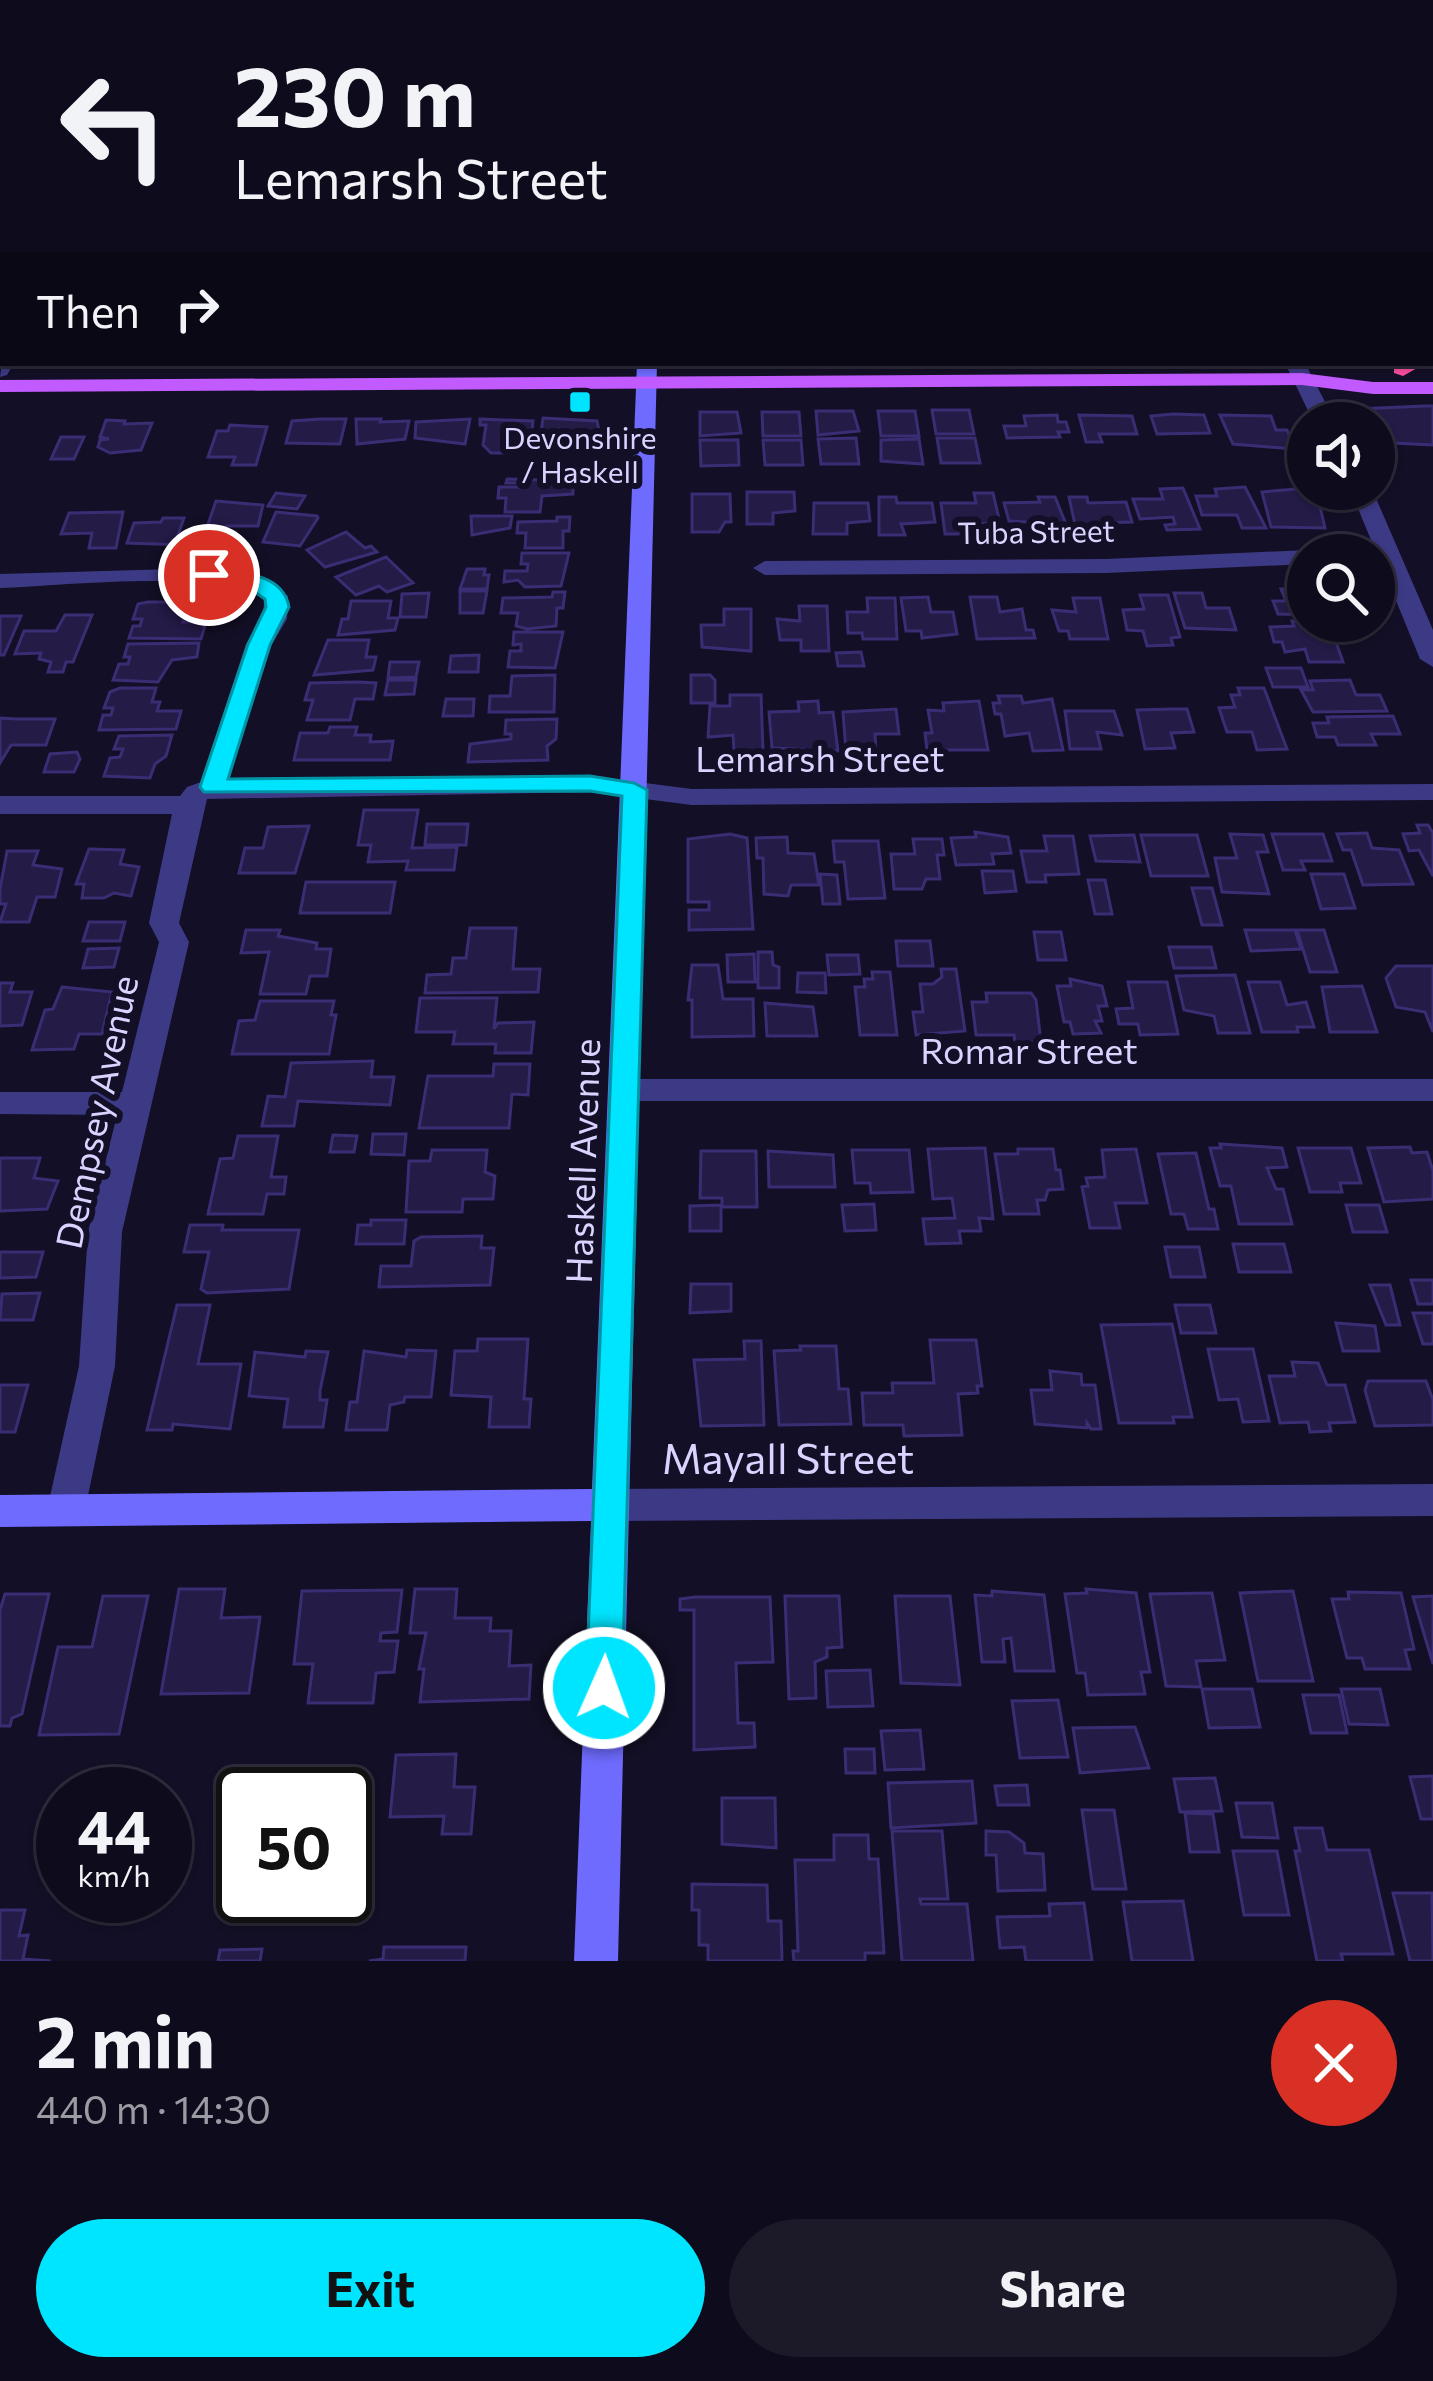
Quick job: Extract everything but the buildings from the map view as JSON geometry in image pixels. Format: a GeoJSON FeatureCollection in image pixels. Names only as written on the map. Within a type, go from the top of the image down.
{"type":"FeatureCollection","features":[{"type":"Feature","properties":{"kind":"main road"},"geometry":{"type":"LineString","coordinates":[[0,386],[647,373],[1433,368]]}},
{"type":"Feature","properties":{"kind":"main road"},"geometry":{"type":"LineString","coordinates":[[1298,371],[1373,388],[1433,388]]}},
{"type":"Feature","properties":{"kind":"main road","name":"Haskell Avenue"},"geometry":{"type":"LineString","coordinates":[[596,1961],[647,373]]}},
{"type":"Feature","properties":{"kind":"main road","name":"Mayall Street"},"geometry":{"type":"LineString","coordinates":[[0,1510],[609,1505]]}},
{"type":"Feature","properties":{"kind":"street"},"geometry":{"type":"LineString","coordinates":[[1298,371],[1314,402]]}},
{"type":"Feature","properties":{"kind":"street","name":"Tuba Street"},"geometry":{"type":"LineString","coordinates":[[765,568],[1106,566],[1287,558]]}},
{"type":"Feature","properties":{"kind":"street","name":"Dempsey Avenue"},"geometry":{"type":"LineString","coordinates":[[0,580],[209,575],[253,581],[276,596],[278,607],[185,834],[164,923],[174,942],[105,1232],[97,1366],[66,1510]]}},
{"type":"Feature","properties":{"kind":"street"},"geometry":{"type":"LineString","coordinates":[[1395,583],[1433,659]]}},
{"type":"Feature","properties":{"kind":"street","name":"Lemarsh Street"},"geometry":{"type":"LineString","coordinates":[[0,805],[590,784],[692,797],[1433,791]]}},
{"type":"Feature","properties":{"kind":"street","name":"Romar Street"},"geometry":{"type":"LineString","coordinates":[[625,1090],[1433,1090]]}},
{"type":"Feature","properties":{"kind":"street"},"geometry":{"type":"LineString","coordinates":[[0,1103],[134,1104]]}},
{"type":"Feature","properties":{"kind":"street","name":"Mayall Street"},"geometry":{"type":"LineString","coordinates":[[609,1505],[1433,1500]]}},
{"type":"Feature","properties":{"kind":"place","name":"Devonshire / Haskell"},"geometry":{"type":"Point","coordinates":[580,402]}},
{"type":"Feature","properties":{"kind":"route"},"geometry":{"type":"LineString","coordinates":[[209,575],[266,587],[276,596],[278,607],[259,644],[213,787],[590,784],[634,790],[604,1688]]}}]}
